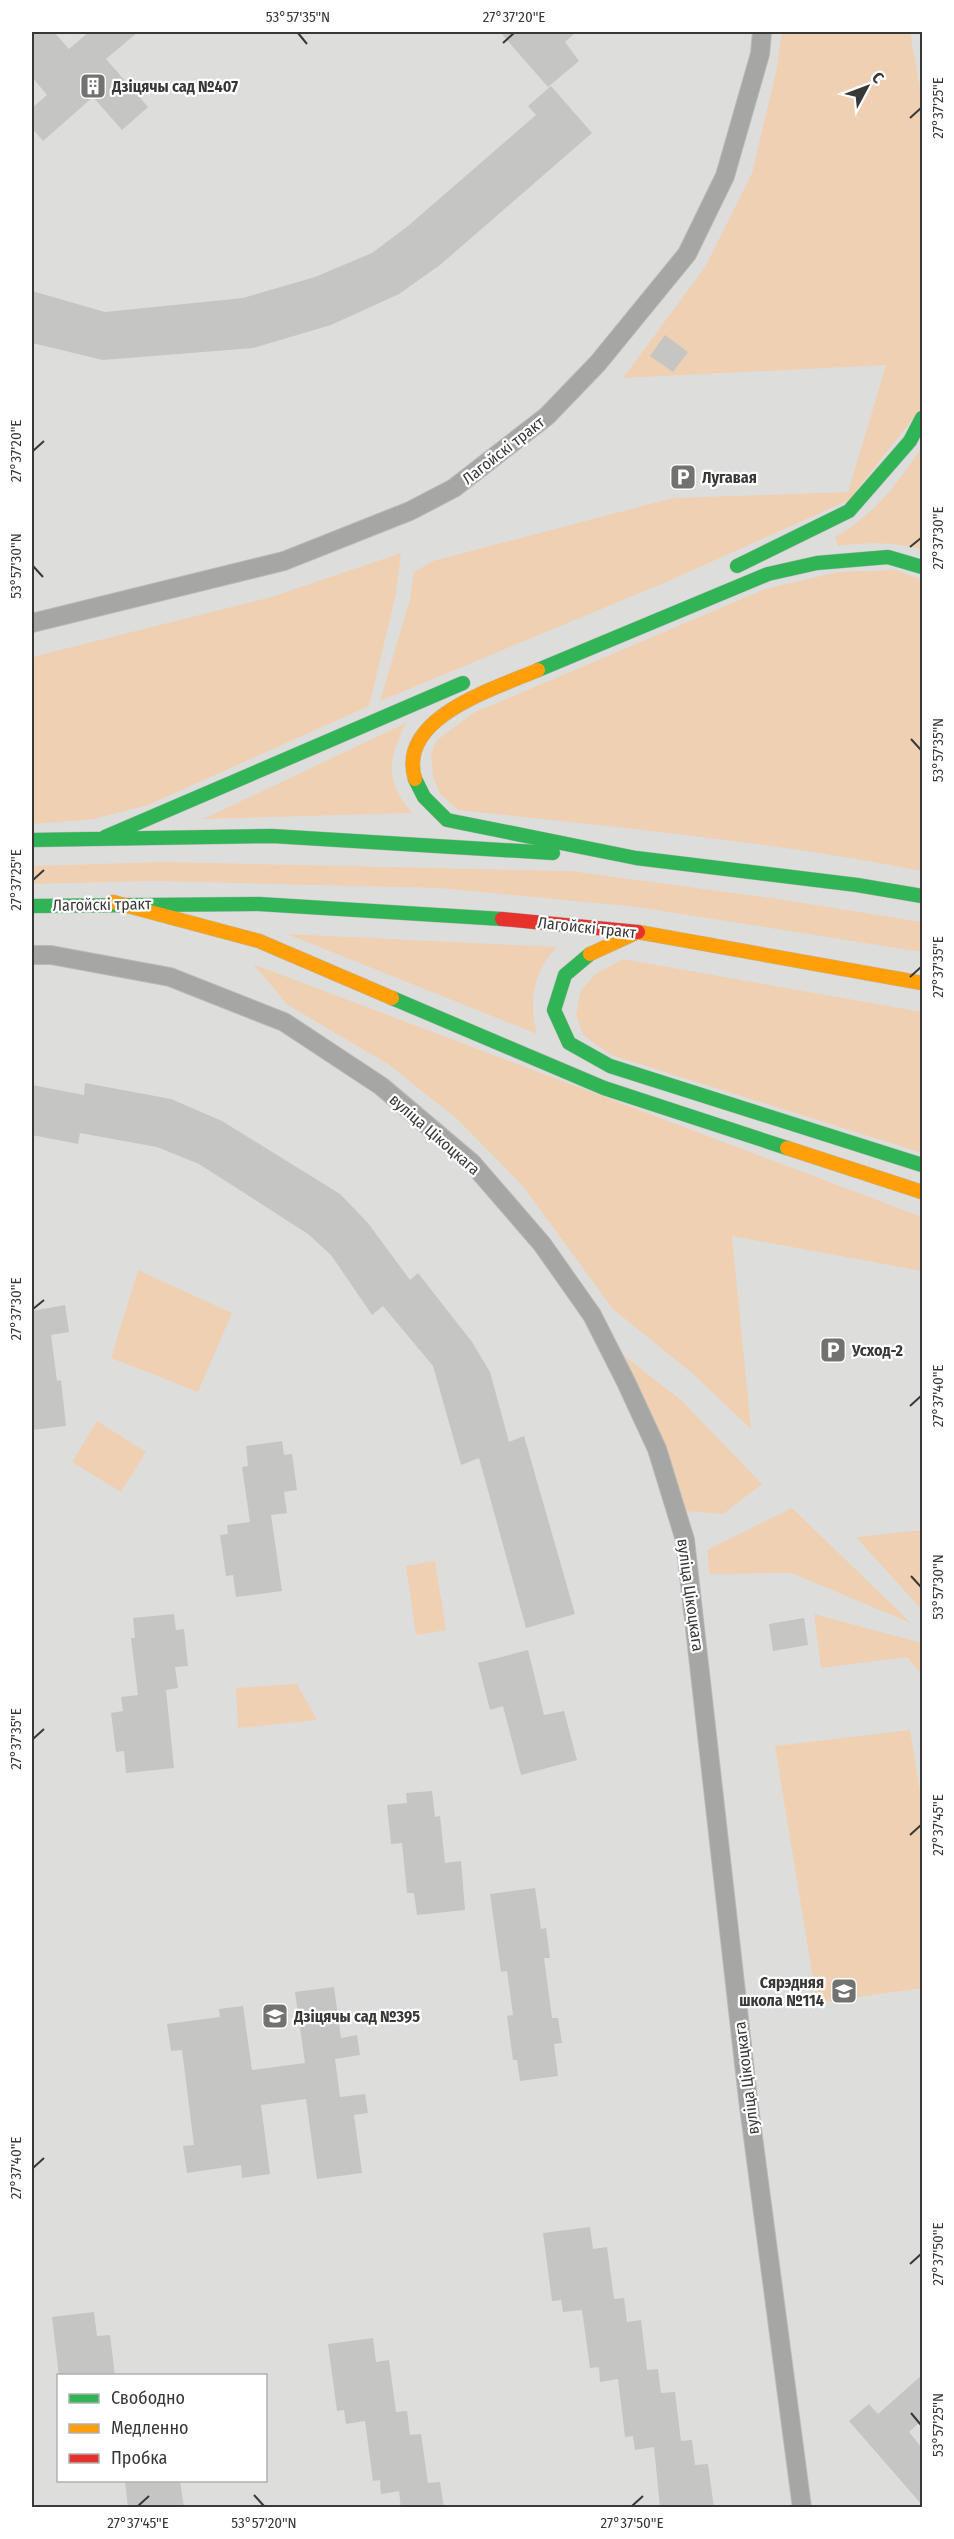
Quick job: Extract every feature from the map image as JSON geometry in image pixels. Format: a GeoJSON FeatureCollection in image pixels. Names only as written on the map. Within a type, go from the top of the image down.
{"type":"FeatureCollection","features":[{"type":"Feature","properties":{"kind":"main road"},"geometry":{"type":"LineString","coordinates":[[723,572],[788,543],[849,511],[910,441],[922,418]]}},
{"type":"Feature","properties":{"kind":"main road"},"geometry":{"type":"LineString","coordinates":[[636,858],[447,820],[429,806],[416,786],[412,760],[419,738],[437,718],[472,698],[768,574],[817,563],[888,557],[922,567]]}},
{"type":"Feature","properties":{"kind":"main road"},"geometry":{"type":"LineString","coordinates":[[105,837],[473,679]]}},
{"type":"Feature","properties":{"kind":"main road"},"geometry":{"type":"LineString","coordinates":[[32,840],[272,836],[636,858],[856,885],[922,896]]}},
{"type":"Feature","properties":{"kind":"main road"},"geometry":{"type":"LineString","coordinates":[[113,902],[259,941],[604,1088],[922,1192]]}},
{"type":"Feature","properties":{"kind":"main road","name":"Лагойскі тракт"},"geometry":{"type":"LineString","coordinates":[[32,906],[113,902],[255,904],[511,919],[638,932],[922,984]]}},
{"type":"Feature","properties":{"kind":"main road"},"geometry":{"type":"LineString","coordinates":[[638,932],[587,955],[565,975],[554,1010],[569,1043],[610,1066],[922,1165]]}},
{"type":"Feature","properties":{"kind":"street","name":"Лагойскі тракт"},"geometry":{"type":"LineString","coordinates":[[32,623],[284,561],[410,511],[454,488],[547,416],[598,363],[687,254],[725,176],[760,54],[762,32]]}},
{"type":"Feature","properties":{"kind":"street","name":"вуліца Цікоцкага"},"geometry":{"type":"LineString","coordinates":[[32,955],[51,956],[170,977],[284,1022],[381,1086],[472,1163],[542,1244],[592,1315],[627,1382],[657,1449],[685,1540],[748,2099],[802,2508]]}},
{"type":"Feature","properties":{"kind":"shaded area"},"geometry":{"type":"Polygon","coordinates":[[[782,32],[910,32],[922,100],[922,407],[849,500],[664,583],[380,701],[410,599],[414,572],[433,561],[673,498],[848,492],[886,365],[623,378],[705,267],[752,173],[776,72],[782,32]]]}},
{"type":"Feature","properties":{"kind":"shaded area"},"geometry":{"type":"Polygon","coordinates":[[[922,447],[922,550],[901,545],[881,544],[838,546],[835,537],[862,519],[884,497],[922,447]]]}},
{"type":"Feature","properties":{"kind":"shaded area"},"geometry":{"type":"Polygon","coordinates":[[[401,553],[396,594],[369,706],[148,805],[94,819],[32,824],[32,657],[271,597],[401,553]]]}},
{"type":"Feature","properties":{"kind":"shaded area"},"geometry":{"type":"Polygon","coordinates":[[[896,570],[922,580],[922,871],[749,843],[458,810],[440,794],[433,777],[431,755],[436,741],[473,713],[765,589],[838,572],[896,570]]]}},
{"type":"Feature","properties":{"kind":"shaded area"},"geometry":{"type":"Polygon","coordinates":[[[406,723],[395,748],[392,770],[397,790],[412,813],[203,819],[406,723]]]}},
{"type":"Feature","properties":{"kind":"shaded area"},"geometry":{"type":"Polygon","coordinates":[[[164,862],[570,871],[778,899],[922,922],[922,952],[637,907],[439,888],[150,881],[32,884],[32,866],[164,862]]]}},
{"type":"Feature","properties":{"kind":"shaded area"},"geometry":{"type":"Polygon","coordinates":[[[287,934],[557,947],[542,966],[535,987],[533,1010],[537,1034],[287,934]]]}},
{"type":"Feature","properties":{"kind":"shaded area"},"geometry":{"type":"Polygon","coordinates":[[[623,959],[922,1012],[922,1153],[611,1055],[583,1035],[576,1015],[580,992],[594,975],[623,959]]]}},
{"type":"Feature","properties":{"kind":"shaded area"},"geometry":{"type":"Polygon","coordinates":[[[253,964],[922,1217],[922,1271],[732,1236],[751,1429],[693,1374],[613,1309],[522,1185],[456,1118],[388,1064],[288,1005],[253,964]]]}},
{"type":"Feature","properties":{"kind":"shaded area"},"geometry":{"type":"Polygon","coordinates":[[[138,1270],[232,1313],[198,1392],[111,1358],[138,1270]]]}},
{"type":"Feature","properties":{"kind":"shaded area"},"geometry":{"type":"Polygon","coordinates":[[[623,1355],[681,1400],[762,1484],[723,1514],[684,1511],[623,1355]]]}},
{"type":"Feature","properties":{"kind":"shaded area"},"geometry":{"type":"Polygon","coordinates":[[[97,1421],[146,1452],[121,1492],[72,1462],[97,1421]]]}},
{"type":"Feature","properties":{"kind":"shaded area"},"geometry":{"type":"Polygon","coordinates":[[[792,1508],[911,1623],[791,1573],[710,1574],[707,1550],[792,1508]]]}},
{"type":"Feature","properties":{"kind":"shaded area"},"geometry":{"type":"Polygon","coordinates":[[[922,1530],[922,1610],[856,1537],[922,1530]]]}},
{"type":"Feature","properties":{"kind":"shaded area"},"geometry":{"type":"Polygon","coordinates":[[[435,1561],[446,1630],[416,1635],[406,1566],[435,1561]]]}},
{"type":"Feature","properties":{"kind":"shaded area"},"geometry":{"type":"Polygon","coordinates":[[[814,1614],[922,1643],[922,1675],[907,1657],[821,1668],[814,1614]]]}},
{"type":"Feature","properties":{"kind":"shaded area"},"geometry":{"type":"Polygon","coordinates":[[[297,1684],[317,1720],[238,1728],[236,1688],[297,1684]]]}},
{"type":"Feature","properties":{"kind":"shaded area"},"geometry":{"type":"Polygon","coordinates":[[[910,1730],[922,1804],[922,1988],[817,2003],[775,1746],[910,1730]]]}},
{"type":"Feature","properties":{"kind":"building","name":"Дзіцячы сад №407"},"geometry":{"type":"Polygon","coordinates":[[[32,32],[54,32],[69,49],[89,32],[138,32],[106,59],[148,107],[122,130],[93,97],[43,141],[32,128],[32,108],[47,95],[32,77],[32,32]]]}},
{"type":"Feature","properties":{"kind":"building"},"geometry":{"type":"Polygon","coordinates":[[[500,32],[576,32],[565,42],[579,61],[548,87],[500,32]]]}},
{"type":"Feature","properties":{"kind":"building"},"geometry":{"type":"Polygon","coordinates":[[[551,86],[592,133],[440,265],[399,294],[331,325],[253,348],[103,360],[32,343],[32,291],[105,312],[243,298],[315,277],[372,253],[408,226],[536,115],[528,106],[551,86]]]}},
{"type":"Feature","properties":{"kind":"building"},"geometry":{"type":"Polygon","coordinates":[[[665,335],[688,352],[673,372],[650,356],[665,335]]]}},
{"type":"Feature","properties":{"kind":"building"},"geometry":{"type":"Polygon","coordinates":[[[85,1083],[171,1099],[222,1121],[340,1194],[368,1223],[410,1280],[418,1273],[472,1342],[490,1372],[509,1442],[524,1436],[575,1614],[526,1628],[479,1458],[461,1465],[433,1366],[383,1306],[372,1315],[331,1255],[308,1234],[199,1164],[157,1147],[80,1133],[78,1144],[32,1135],[32,1085],[84,1095],[85,1083]]]}},
{"type":"Feature","properties":{"kind":"building"},"geometry":{"type":"Polygon","coordinates":[[[65,1305],[69,1332],[51,1335],[57,1381],[61,1380],[66,1426],[32,1430],[32,1311],[65,1305]]]}},
{"type":"Feature","properties":{"kind":"building"},"geometry":{"type":"Polygon","coordinates":[[[282,1441],[284,1455],[292,1454],[297,1490],[284,1492],[287,1513],[271,1515],[282,1591],[236,1597],[233,1575],[226,1576],[220,1535],[228,1534],[227,1525],[250,1522],[242,1467],[248,1466],[246,1446],[282,1441]]]}},
{"type":"Feature","properties":{"kind":"building"},"geometry":{"type":"Polygon","coordinates":[[[174,1614],[176,1630],[184,1629],[188,1666],[175,1667],[178,1688],[166,1690],[174,1768],[126,1773],[124,1751],[116,1752],[111,1713],[123,1711],[121,1697],[138,1695],[131,1638],[135,1638],[133,1618],[174,1614]]]}},
{"type":"Feature","properties":{"kind":"building"},"geometry":{"type":"Polygon","coordinates":[[[804,1618],[808,1645],[773,1651],[769,1624],[804,1618]]]}},
{"type":"Feature","properties":{"kind":"building"},"geometry":{"type":"Polygon","coordinates":[[[528,1650],[544,1715],[564,1711],[577,1760],[521,1775],[503,1706],[490,1710],[478,1663],[528,1650]]]}},
{"type":"Feature","properties":{"kind":"building"},"geometry":{"type":"Polygon","coordinates":[[[432,1791],[435,1817],[440,1816],[445,1863],[461,1861],[465,1910],[417,1915],[414,1893],[407,1893],[402,1843],[391,1844],[387,1805],[407,1803],[406,1793],[432,1791]]]}},
{"type":"Feature","properties":{"kind":"building"},"geometry":{"type":"Polygon","coordinates":[[[535,1888],[541,1929],[546,1928],[550,1958],[544,1958],[552,2018],[558,2018],[562,2043],[554,2044],[558,2076],[520,2081],[517,2060],[513,2060],[507,2016],[513,2015],[507,1971],[501,1972],[490,1894],[535,1888]]]}},
{"type":"Feature","properties":{"kind":"building"},"geometry":{"type":"Polygon","coordinates":[[[334,1987],[341,2038],[357,2035],[360,2055],[335,2059],[340,2097],[365,2094],[368,2113],[354,2115],[362,2173],[317,2179],[306,2099],[261,2105],[270,2174],[242,2178],[241,2165],[187,2173],[183,2146],[194,2145],[182,2050],[171,2051],[167,2024],[220,2017],[219,2009],[243,2006],[252,2070],[305,2063],[295,1992],[334,1987]]]}},
{"type":"Feature","properties":{"kind":"building"},"geometry":{"type":"Polygon","coordinates":[[[590,2227],[593,2249],[607,2247],[614,2299],[624,2298],[627,2322],[641,2320],[647,2370],[658,2369],[661,2393],[675,2392],[681,2441],[692,2440],[695,2465],[708,2464],[714,2508],[660,2508],[654,2447],[635,2450],[633,2436],[625,2437],[618,2379],[600,2382],[599,2367],[590,2368],[582,2310],[563,2312],[561,2300],[552,2301],[543,2233],[590,2227]]]}},
{"type":"Feature","properties":{"kind":"building"},"geometry":{"type":"Polygon","coordinates":[[[94,2312],[97,2336],[110,2335],[115,2374],[59,2374],[52,2317],[94,2312]]]}},
{"type":"Feature","properties":{"kind":"building"},"geometry":{"type":"Polygon","coordinates":[[[373,2338],[376,2362],[389,2360],[396,2412],[407,2411],[410,2435],[421,2434],[428,2483],[440,2482],[444,2508],[401,2508],[399,2491],[381,2494],[380,2480],[373,2481],[365,2421],[346,2424],[344,2410],[337,2411],[328,2344],[373,2338]]]}},
{"type":"Feature","properties":{"kind":"building"},"geometry":{"type":"Polygon","coordinates":[[[922,2375],[922,2420],[909,2432],[922,2448],[922,2505],[849,2421],[869,2404],[878,2414],[922,2375]]]}},
{"type":"Feature","properties":{"kind":"building"},"geometry":{"type":"Polygon","coordinates":[[[125,2482],[180,2482],[184,2508],[128,2508],[125,2482]]]}},
{"type":"Feature","properties":{"kind":"traffic: fast"},"geometry":{"type":"LineString","coordinates":[[737,566],[849,511],[910,441],[922,418]]}},
{"type":"Feature","properties":{"kind":"traffic: fast"},"geometry":{"type":"LineString","coordinates":[[538,670],[768,574],[817,563],[888,557],[922,567]]}},
{"type":"Feature","properties":{"kind":"traffic: fast"},"geometry":{"type":"LineString","coordinates":[[105,837],[463,683]]}},
{"type":"Feature","properties":{"kind":"traffic: fast"},"geometry":{"type":"LineString","coordinates":[[415,779],[424,797],[447,820],[636,858],[857,885],[922,896]]}},
{"type":"Feature","properties":{"kind":"traffic: fast"},"geometry":{"type":"LineString","coordinates":[[32,840],[272,836],[553,853]]}},
{"type":"Feature","properties":{"kind":"traffic: fast"},"geometry":{"type":"LineString","coordinates":[[32,906],[259,904],[502,919]]}},
{"type":"Feature","properties":{"kind":"traffic: fast"},"geometry":{"type":"LineString","coordinates":[[590,954],[565,975],[554,1010],[569,1043],[610,1066],[922,1165]]}},
{"type":"Feature","properties":{"kind":"traffic: fast"},"geometry":{"type":"LineString","coordinates":[[392,998],[604,1088],[787,1148]]}},
{"type":"Feature","properties":{"kind":"traffic: slow"},"geometry":{"type":"LineString","coordinates":[[415,779],[413,757],[420,738],[435,722],[476,696],[538,670]]}},
{"type":"Feature","properties":{"kind":"traffic: slow"},"geometry":{"type":"LineString","coordinates":[[113,902],[259,941],[392,998]]}},
{"type":"Feature","properties":{"kind":"traffic: slow"},"geometry":{"type":"LineString","coordinates":[[590,954],[638,932],[922,983]]}},
{"type":"Feature","properties":{"kind":"traffic: slow"},"geometry":{"type":"LineString","coordinates":[[787,1148],[922,1192]]}},
{"type":"Feature","properties":{"kind":"traffic: jam"},"geometry":{"type":"LineString","coordinates":[[502,919],[638,932]]}},
{"type":"Feature","properties":{"kind":"place","name":"Дзіцячы сад №407"},"geometry":{"type":"Point","coordinates":[93,86]}},
{"type":"Feature","properties":{"kind":"place","name":"Лугавая"},"geometry":{"type":"Point","coordinates":[683,477]}},
{"type":"Feature","properties":{"kind":"place","name":"Усход-2"},"geometry":{"type":"Point","coordinates":[833,1350]}},
{"type":"Feature","properties":{"kind":"place","name":"Сярэдняя школа №114"},"geometry":{"type":"Point","coordinates":[844,1991]}},
{"type":"Feature","properties":{"kind":"place","name":"Дзіцячы сад №395"},"geometry":{"type":"Point","coordinates":[275,2016]}}]}
